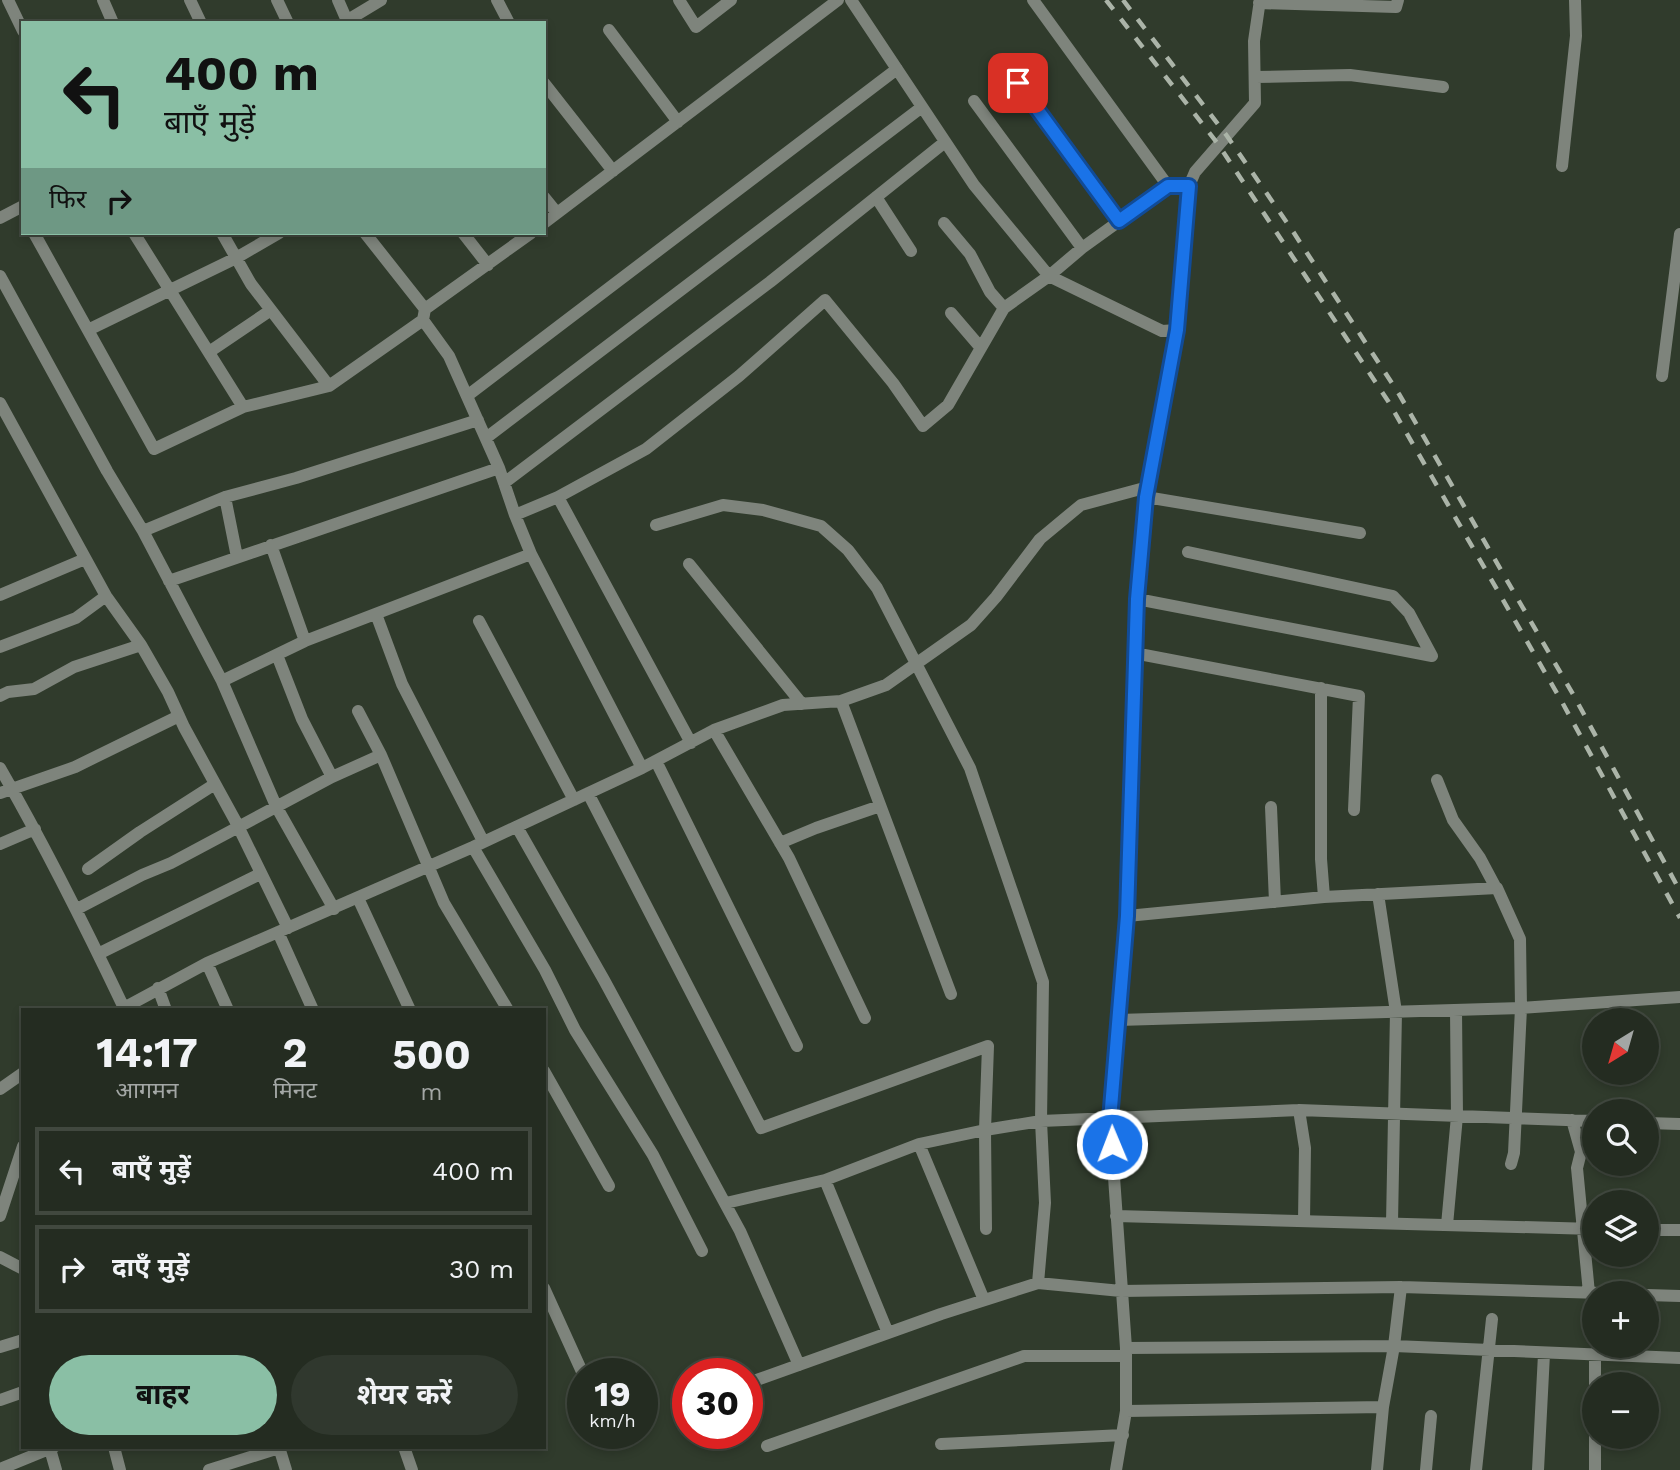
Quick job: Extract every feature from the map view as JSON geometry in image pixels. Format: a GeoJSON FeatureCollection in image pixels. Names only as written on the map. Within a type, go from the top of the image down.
{"type":"FeatureCollection","features":[{"type":"Feature","properties":{"kind":"street"},"geometry":{"type":"LineString","coordinates":[[8,0],[21,27]]}},
{"type":"Feature","properties":{"kind":"street"},"geometry":{"type":"LineString","coordinates":[[103,0],[112,21]]}},
{"type":"Feature","properties":{"kind":"street"},"geometry":{"type":"LineString","coordinates":[[190,0],[200,21]]}},
{"type":"Feature","properties":{"kind":"street"},"geometry":{"type":"LineString","coordinates":[[277,0],[287,21]]}},
{"type":"Feature","properties":{"kind":"street"},"geometry":{"type":"LineString","coordinates":[[338,0],[346,21]]}},
{"type":"Feature","properties":{"kind":"street"},"geometry":{"type":"LineString","coordinates":[[348,21],[381,0]]}},
{"type":"Feature","properties":{"kind":"street"},"geometry":{"type":"LineString","coordinates":[[497,0],[508,21]]}},
{"type":"Feature","properties":{"kind":"street"},"geometry":{"type":"LineString","coordinates":[[679,0],[696,27],[731,0]]}},
{"type":"Feature","properties":{"kind":"street"},"geometry":{"type":"LineString","coordinates":[[546,221],[838,0]]}},
{"type":"Feature","properties":{"kind":"street"},"geometry":{"type":"LineString","coordinates":[[851,0],[974,184],[1049,276],[1162,331],[1177,330]]}},
{"type":"Feature","properties":{"kind":"street"},"geometry":{"type":"LineString","coordinates":[[1034,0],[1168,186]]}},
{"type":"Feature","properties":{"kind":"street"},"geometry":{"type":"LineString","coordinates":[[1116,1470],[1126,1410],[1126,1352],[1110,1120],[1127,916],[1137,599],[1147,492],[1177,330],[1189,186],[1195,172],[1255,103],[1254,41],[1259,1],[1396,8],[1398,0]]}},
{"type":"Feature","properties":{"kind":"street"},"geometry":{"type":"LineString","coordinates":[[1562,166],[1576,36],[1575,0]]}},
{"type":"Feature","properties":{"kind":"street"},"geometry":{"type":"LineString","coordinates":[[609,30],[678,122]]}},
{"type":"Feature","properties":{"kind":"street"},"geometry":{"type":"LineString","coordinates":[[467,396],[897,69]]}},
{"type":"Feature","properties":{"kind":"street"},"geometry":{"type":"LineString","coordinates":[[1255,76],[1350,75],[1443,87]]}},
{"type":"Feature","properties":{"kind":"street"},"geometry":{"type":"LineString","coordinates":[[1018,83],[1119,221]]}},
{"type":"Feature","properties":{"kind":"street"},"geometry":{"type":"LineString","coordinates":[[546,86],[613,171]]}},
{"type":"Feature","properties":{"kind":"street"},"geometry":{"type":"LineString","coordinates":[[974,101],[1083,248]]}},
{"type":"Feature","properties":{"kind":"street"},"geometry":{"type":"LineString","coordinates":[[486,438],[922,107]]}},
{"type":"Feature","properties":{"kind":"street"},"geometry":{"type":"LineString","coordinates":[[504,483],[770,282],[945,142]]}},
{"type":"Feature","properties":{"kind":"street"},"geometry":{"type":"LineString","coordinates":[[515,515],[558,497],[646,449],[739,376],[825,300],[923,426],[948,405],[1004,308],[1168,186],[1189,186]]}},
{"type":"Feature","properties":{"kind":"street"},"geometry":{"type":"LineString","coordinates":[[876,197],[911,251]]}},
{"type":"Feature","properties":{"kind":"street"},"geometry":{"type":"LineString","coordinates":[[546,199],[557,213]]}},
{"type":"Feature","properties":{"kind":"street"},"geometry":{"type":"LineString","coordinates":[[0,218],[21,208]]}},
{"type":"Feature","properties":{"kind":"street"},"geometry":{"type":"LineString","coordinates":[[944,223],[970,254],[990,292],[1004,308]]}},
{"type":"Feature","properties":{"kind":"street"},"geometry":{"type":"LineString","coordinates":[[1662,376],[1680,234]]}},
{"type":"Feature","properties":{"kind":"street"},"geometry":{"type":"LineString","coordinates":[[35,235],[154,449],[243,407],[329,386],[528,235]]}},
{"type":"Feature","properties":{"kind":"street"},"geometry":{"type":"LineString","coordinates":[[135,235],[243,407]]}},
{"type":"Feature","properties":{"kind":"street"},"geometry":{"type":"LineString","coordinates":[[223,235],[251,284],[329,386]]}},
{"type":"Feature","properties":{"kind":"street"},"geometry":{"type":"LineString","coordinates":[[88,330],[236,258],[276,235]]}},
{"type":"Feature","properties":{"kind":"street"},"geometry":{"type":"LineString","coordinates":[[366,235],[424,315],[449,356],[499,468],[531,554],[642,768]]}},
{"type":"Feature","properties":{"kind":"street"},"geometry":{"type":"LineString","coordinates":[[465,235],[488,265]]}},
{"type":"Feature","properties":{"kind":"street"},"geometry":{"type":"LineString","coordinates":[[0,276],[143,531],[222,681],[276,806],[334,909]]}},
{"type":"Feature","properties":{"kind":"street"},"geometry":{"type":"LineString","coordinates":[[209,352],[271,310]]}},
{"type":"Feature","properties":{"kind":"street"},"geometry":{"type":"LineString","coordinates":[[951,313],[981,348]]}},
{"type":"Feature","properties":{"kind":"street"},"geometry":{"type":"LineString","coordinates":[[0,403],[106,596],[141,645],[168,691],[260,874],[312,1008]]}},
{"type":"Feature","properties":{"kind":"street"},"geometry":{"type":"LineString","coordinates":[[143,531],[225,497],[296,478],[478,420]]}},
{"type":"Feature","properties":{"kind":"street"},"geometry":{"type":"LineString","coordinates":[[169,581],[499,468]]}},
{"type":"Feature","properties":{"kind":"street"},"geometry":{"type":"LineString","coordinates":[[124,1008],[207,963],[517,827],[642,768],[714,730],[783,705],[841,701],[886,685],[971,625],[996,597],[1040,538],[1081,505],[1147,492],[1360,533]]}},
{"type":"Feature","properties":{"kind":"street"},"geometry":{"type":"LineString","coordinates":[[225,497],[237,557]]}},
{"type":"Feature","properties":{"kind":"street"},"geometry":{"type":"LineString","coordinates":[[558,497],[691,743]]}},
{"type":"Feature","properties":{"kind":"street"},"geometry":{"type":"LineString","coordinates":[[656,525],[723,505],[763,509],[821,526],[848,550],[877,588],[970,768],[1043,982],[1041,1121],[1045,1203],[1038,1283]]}},
{"type":"Feature","properties":{"kind":"street"},"geometry":{"type":"LineString","coordinates":[[271,545],[305,641]]}},
{"type":"Feature","properties":{"kind":"street"},"geometry":{"type":"LineString","coordinates":[[1137,599],[1432,656],[1409,613],[1393,596],[1188,552]]}},
{"type":"Feature","properties":{"kind":"street"},"geometry":{"type":"LineString","coordinates":[[222,681],[305,641],[531,554]]}},
{"type":"Feature","properties":{"kind":"street"},"geometry":{"type":"LineString","coordinates":[[0,595],[85,559]]}},
{"type":"Feature","properties":{"kind":"street"},"geometry":{"type":"LineString","coordinates":[[689,564],[802,704]]}},
{"type":"Feature","properties":{"kind":"street"},"geometry":{"type":"LineString","coordinates":[[0,647],[76,618],[106,596]]}},
{"type":"Feature","properties":{"kind":"street"},"geometry":{"type":"LineString","coordinates":[[376,614],[402,684],[478,844],[575,1030],[653,1155],[702,1251]]}},
{"type":"Feature","properties":{"kind":"street"},"geometry":{"type":"LineString","coordinates":[[479,621],[574,800]]}},
{"type":"Feature","properties":{"kind":"street"},"geometry":{"type":"LineString","coordinates":[[0,696],[8,692],[34,689],[74,667],[141,645]]}},
{"type":"Feature","properties":{"kind":"street"},"geometry":{"type":"LineString","coordinates":[[1134,653],[1359,696],[1354,810]]}},
{"type":"Feature","properties":{"kind":"street"},"geometry":{"type":"LineString","coordinates":[[277,654],[302,719],[332,777]]}},
{"type":"Feature","properties":{"kind":"street"},"geometry":{"type":"LineString","coordinates":[[1321,688],[1321,859],[1324,897]]}},
{"type":"Feature","properties":{"kind":"street"},"geometry":{"type":"LineString","coordinates":[[841,701],[951,994]]}},
{"type":"Feature","properties":{"kind":"street"},"geometry":{"type":"LineString","coordinates":[[358,711],[382,755],[444,903],[507,1008]]}},
{"type":"Feature","properties":{"kind":"street"},"geometry":{"type":"LineString","coordinates":[[6,790],[75,767],[179,716]]}},
{"type":"Feature","properties":{"kind":"street"},"geometry":{"type":"LineString","coordinates":[[714,730],[780,843],[865,1018]]}},
{"type":"Feature","properties":{"kind":"street"},"geometry":{"type":"LineString","coordinates":[[77,909],[332,777],[382,755]]}},
{"type":"Feature","properties":{"kind":"street"},"geometry":{"type":"LineString","coordinates":[[656,761],[797,1046]]}},
{"type":"Feature","properties":{"kind":"street"},"geometry":{"type":"LineString","coordinates":[[0,768],[6,790],[35,829],[77,909],[122,1008]]}},
{"type":"Feature","properties":{"kind":"street"},"geometry":{"type":"LineString","coordinates":[[1437,779],[1453,820],[1480,858],[1520,939],[1521,1008],[1514,1153],[1511,1164]]}},
{"type":"Feature","properties":{"kind":"street"},"geometry":{"type":"LineString","coordinates":[[88,869],[215,783]]}},
{"type":"Feature","properties":{"kind":"street"},"geometry":{"type":"LineString","coordinates":[[587,793],[761,1128],[988,1046],[986,1228]]}},
{"type":"Feature","properties":{"kind":"street"},"geometry":{"type":"LineString","coordinates":[[780,843],[880,806]]}},
{"type":"Feature","properties":{"kind":"street"},"geometry":{"type":"LineString","coordinates":[[1271,807],[1275,902]]}},
{"type":"Feature","properties":{"kind":"street"},"geometry":{"type":"LineString","coordinates":[[517,827],[726,1203],[799,1365]]}},
{"type":"Feature","properties":{"kind":"street"},"geometry":{"type":"LineString","coordinates":[[0,844],[35,829]]}},
{"type":"Feature","properties":{"kind":"street"},"geometry":{"type":"LineString","coordinates":[[98,954],[260,874]]}},
{"type":"Feature","properties":{"kind":"street"},"geometry":{"type":"LineString","coordinates":[[1127,916],[1324,897],[1496,888]]}},
{"type":"Feature","properties":{"kind":"street"},"geometry":{"type":"LineString","coordinates":[[1378,894],[1396,1012],[1392,1223]]}},
{"type":"Feature","properties":{"kind":"street"},"geometry":{"type":"LineString","coordinates":[[358,898],[409,1008]]}},
{"type":"Feature","properties":{"kind":"street"},"geometry":{"type":"LineString","coordinates":[[207,963],[227,1008]]}},
{"type":"Feature","properties":{"kind":"street"},"geometry":{"type":"LineString","coordinates":[[158,988],[165,1008]]}},
{"type":"Feature","properties":{"kind":"street"},"geometry":{"type":"LineString","coordinates":[[1118,1020],[1521,1008],[1680,997]]}},
{"type":"Feature","properties":{"kind":"street"},"geometry":{"type":"LineString","coordinates":[[1447,1225],[1457,1116],[1456,1010]]}},
{"type":"Feature","properties":{"kind":"street"},"geometry":{"type":"LineString","coordinates":[[0,1089],[21,1074]]}},
{"type":"Feature","properties":{"kind":"street"},"geometry":{"type":"LineString","coordinates":[[546,1075],[609,1186]]}},
{"type":"Feature","properties":{"kind":"street"},"geometry":{"type":"LineString","coordinates":[[726,1203],[825,1180],[919,1144],[1041,1121],[1299,1110],[1582,1120]]}},
{"type":"Feature","properties":{"kind":"street"},"geometry":{"type":"LineString","coordinates":[[1299,1110],[1305,1148],[1304,1221]]}},
{"type":"Feature","properties":{"kind":"street"},"geometry":{"type":"LineString","coordinates":[[1572,1120],[1581,1152],[1577,1168],[1582,1195]]}},
{"type":"Feature","properties":{"kind":"street"},"geometry":{"type":"LineString","coordinates":[[1659,1123],[1680,1124]]}},
{"type":"Feature","properties":{"kind":"street"},"geometry":{"type":"LineString","coordinates":[[919,1144],[984,1300]]}},
{"type":"Feature","properties":{"kind":"street"},"geometry":{"type":"LineString","coordinates":[[0,1216],[18,1183],[21,1161]]}},
{"type":"Feature","properties":{"kind":"street"},"geometry":{"type":"LineString","coordinates":[[825,1180],[888,1333]]}},
{"type":"Feature","properties":{"kind":"street"},"geometry":{"type":"LineString","coordinates":[[1116,1216],[1582,1228]]}},
{"type":"Feature","properties":{"kind":"street"},"geometry":{"type":"LineString","coordinates":[[1659,1230],[1680,1230]]}},
{"type":"Feature","properties":{"kind":"street"},"geometry":{"type":"LineString","coordinates":[[0,1256],[21,1268]]}},
{"type":"Feature","properties":{"kind":"street"},"geometry":{"type":"LineString","coordinates":[[763,1378],[1038,1283],[1121,1292],[1401,1287],[1582,1293]]}},
{"type":"Feature","properties":{"kind":"street"},"geometry":{"type":"LineString","coordinates":[[1377,1470],[1382,1407],[1394,1346],[1401,1287]]}},
{"type":"Feature","properties":{"kind":"street"},"geometry":{"type":"LineString","coordinates":[[546,1292],[576,1358]]}},
{"type":"Feature","properties":{"kind":"street"},"geometry":{"type":"LineString","coordinates":[[1659,1295],[1680,1296]]}},
{"type":"Feature","properties":{"kind":"street"},"geometry":{"type":"LineString","coordinates":[[1476,1470],[1492,1319]]}},
{"type":"Feature","properties":{"kind":"street"},"geometry":{"type":"LineString","coordinates":[[0,1347],[21,1341]]}},
{"type":"Feature","properties":{"kind":"street"},"geometry":{"type":"LineString","coordinates":[[767,1446],[1024,1356],[1394,1346],[1582,1354]]}},
{"type":"Feature","properties":{"kind":"street"},"geometry":{"type":"LineString","coordinates":[[1538,1470],[1544,1354]]}},
{"type":"Feature","properties":{"kind":"street"},"geometry":{"type":"LineString","coordinates":[[1659,1357],[1680,1358]]}},
{"type":"Feature","properties":{"kind":"street"},"geometry":{"type":"LineString","coordinates":[[0,1400],[21,1393]]}},
{"type":"Feature","properties":{"kind":"street"},"geometry":{"type":"LineString","coordinates":[[1126,1410],[1382,1407]]}},
{"type":"Feature","properties":{"kind":"street"},"geometry":{"type":"LineString","coordinates":[[1426,1470],[1431,1416]]}},
{"type":"Feature","properties":{"kind":"street"},"geometry":{"type":"LineString","coordinates":[[941,1444],[1123,1434]]}},
{"type":"Feature","properties":{"kind":"street"},"geometry":{"type":"LineString","coordinates":[[0,1469],[50,1449]]}},
{"type":"Feature","properties":{"kind":"street"},"geometry":{"type":"LineString","coordinates":[[52,1449],[57,1470]]}},
{"type":"Feature","properties":{"kind":"street"},"geometry":{"type":"LineString","coordinates":[[115,1449],[120,1470]]}},
{"type":"Feature","properties":{"kind":"street"},"geometry":{"type":"LineString","coordinates":[[209,1470],[276,1449]]}},
{"type":"Feature","properties":{"kind":"street"},"geometry":{"type":"LineString","coordinates":[[279,1449],[286,1470]]}},
{"type":"Feature","properties":{"kind":"street"},"geometry":{"type":"LineString","coordinates":[[405,1449],[412,1470]]}},
{"type":"Feature","properties":{"kind":"street"},"geometry":{"type":"LineString","coordinates":[[1595,1449],[1595,1470]]}},
{"type":"Feature","properties":{"kind":"railway"},"geometry":{"type":"LineString","coordinates":[[1106,0],[1218,144],[1388,401],[1562,702],[1680,918]]}},
{"type":"Feature","properties":{"kind":"railway"},"geometry":{"type":"LineString","coordinates":[[1123,0],[1227,136],[1399,394],[1574,696],[1680,891]]}},
{"type":"Feature","properties":{"kind":"route"},"geometry":{"type":"LineString","coordinates":[[1018,83],[1119,221],[1168,186],[1189,186],[1177,330],[1146,497],[1137,599],[1127,916],[1110,1120],[1112,1144]]}}]}
